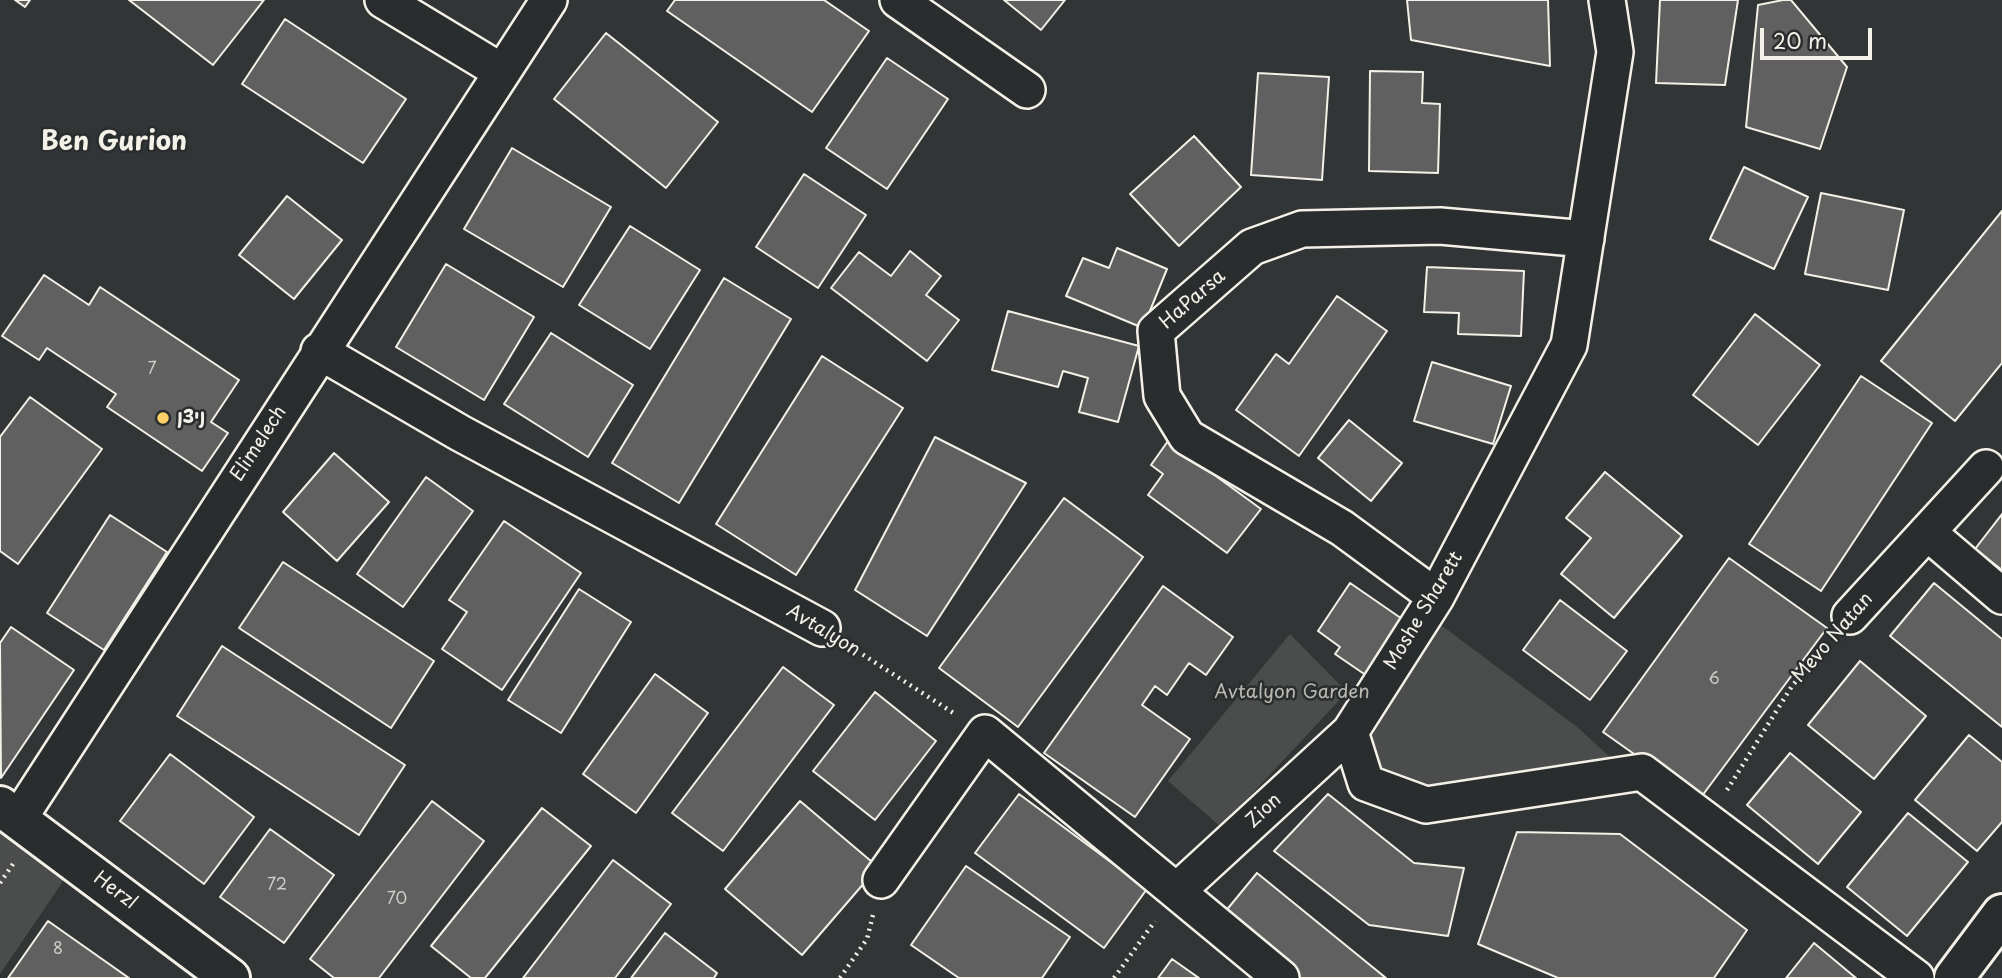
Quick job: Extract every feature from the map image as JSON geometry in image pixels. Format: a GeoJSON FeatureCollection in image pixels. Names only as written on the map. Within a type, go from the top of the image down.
{"type":"FeatureCollection","features":[{"type":"Feature","properties":{"kind":"street"},"geometry":{"type":"LineString","coordinates":[[383,0],[502,72]]}},
{"type":"Feature","properties":{"kind":"street","name":"Elimelech"},"geometry":{"type":"LineString","coordinates":[[9,812],[319,351],[549,0]]}},
{"type":"Feature","properties":{"kind":"street"},"geometry":{"type":"LineString","coordinates":[[898,0],[1027,90]]}},
{"type":"Feature","properties":{"kind":"street","name":"Moshe Sharett"},"geometry":{"type":"LineString","coordinates":[[1350,732],[1436,597],[1569,345],[1615,52],[1606,0]]}},
{"type":"Feature","properties":{"kind":"street","name":"HaParsa"},"geometry":{"type":"LineString","coordinates":[[1436,597],[1342,528],[1186,437],[1161,396],[1156,331],[1252,247],[1302,229],[1440,226],[1586,239]]}},
{"type":"Feature","properties":{"kind":"street","name":"Avtalyon"},"geometry":{"type":"LineString","coordinates":[[319,351],[460,433],[822,628]]}},
{"type":"Feature","properties":{"kind":"street","name":"Mevo Natan"},"geometry":{"type":"LineString","coordinates":[[1850,616],[1986,468]]}},
{"type":"Feature","properties":{"kind":"street"},"geometry":{"type":"LineString","coordinates":[[1927,532],[2002,596]]}},
{"type":"Feature","properties":{"kind":"street"},"geometry":{"type":"LineString","coordinates":[[1350,732],[1366,783],[1426,805],[1642,772],[1916,978]]}},
{"type":"Feature","properties":{"kind":"street","name":"Zion"},"geometry":{"type":"LineString","coordinates":[[1178,890],[1350,732]]}},
{"type":"Feature","properties":{"kind":"street"},"geometry":{"type":"LineString","coordinates":[[881,880],[985,733],[1178,890],[1281,978]]}},
{"type":"Feature","properties":{"kind":"street","name":"Herzl"},"geometry":{"type":"LineString","coordinates":[[9,812],[230,978]]}},
{"type":"Feature","properties":{"kind":"street"},"geometry":{"type":"LineString","coordinates":[[1954,978],[2002,914]]}},
{"type":"Feature","properties":{"kind":"path","name":"Mevo Natan"},"geometry":{"type":"LineString","coordinates":[[1708,820],[1792,686],[1850,616]]}},
{"type":"Feature","properties":{"kind":"path","name":"Avtalyon"},"geometry":{"type":"LineString","coordinates":[[822,628],[985,733]]}},
{"type":"Feature","properties":{"kind":"path"},"geometry":{"type":"LineString","coordinates":[[840,978],[867,939],[881,880]]}},
{"type":"Feature","properties":{"kind":"path"},"geometry":{"type":"LineString","coordinates":[[1114,978],[1178,890]]}},
{"type":"Feature","properties":{"kind":"green space"},"geometry":{"type":"Polygon","coordinates":[[[1433,619],[1577,727],[1620,766],[1470,786],[1411,789],[1375,772],[1362,729],[1433,619]]]}},
{"type":"Feature","properties":{"kind":"green space","name":"Avtalyon Garden"},"geometry":{"type":"Polygon","coordinates":[[[1290,634],[1347,692],[1221,827],[1168,781],[1290,634]]]}},
{"type":"Feature","properties":{"kind":"green space"},"geometry":{"type":"Polygon","coordinates":[[[0,827],[66,877],[0,974],[0,827]]]}},
{"type":"Feature","properties":{"kind":"building"},"geometry":{"type":"Polygon","coordinates":[[[15,0],[30,0],[25,7],[15,0]]]}},
{"type":"Feature","properties":{"kind":"building"},"geometry":{"type":"Polygon","coordinates":[[[129,0],[264,0],[213,65],[129,0]]]}},
{"type":"Feature","properties":{"kind":"building"},"geometry":{"type":"Polygon","coordinates":[[[675,0],[824,0],[869,31],[812,112],[667,11],[675,0]]]}},
{"type":"Feature","properties":{"kind":"building"},"geometry":{"type":"Polygon","coordinates":[[[1004,0],[1065,0],[1041,30],[1004,0]]]}},
{"type":"Feature","properties":{"kind":"building"},"geometry":{"type":"Polygon","coordinates":[[[1407,0],[1548,0],[1550,66],[1411,40],[1407,0]]]}},
{"type":"Feature","properties":{"kind":"building"},"geometry":{"type":"Polygon","coordinates":[[[1660,0],[1738,0],[1725,85],[1656,83],[1660,0]]]}},
{"type":"Feature","properties":{"kind":"building"},"geometry":{"type":"Polygon","coordinates":[[[1791,0],[1847,67],[1820,149],[1746,127],[1758,5],[1791,0]]]}},
{"type":"Feature","properties":{"kind":"building"},"geometry":{"type":"Polygon","coordinates":[[[285,19],[406,99],[363,163],[242,84],[285,19]]]}},
{"type":"Feature","properties":{"kind":"building"},"geometry":{"type":"Polygon","coordinates":[[[606,33],[718,122],[666,188],[554,99],[606,33]]]}},
{"type":"Feature","properties":{"kind":"building"},"geometry":{"type":"Polygon","coordinates":[[[887,58],[948,99],[887,189],[826,148],[887,58]]]}},
{"type":"Feature","properties":{"kind":"building"},"geometry":{"type":"Polygon","coordinates":[[[1370,71],[1423,72],[1422,103],[1440,104],[1438,173],[1369,171],[1370,71]]]}},
{"type":"Feature","properties":{"kind":"building"},"geometry":{"type":"Polygon","coordinates":[[[1258,73],[1329,77],[1322,180],[1251,175],[1258,73]]]}},
{"type":"Feature","properties":{"kind":"building"},"geometry":{"type":"Polygon","coordinates":[[[1194,136],[1241,187],[1179,246],[1130,194],[1194,136]]]}},
{"type":"Feature","properties":{"kind":"building"},"geometry":{"type":"Polygon","coordinates":[[[512,148],[611,207],[563,287],[464,229],[512,148]]]}},
{"type":"Feature","properties":{"kind":"building"},"geometry":{"type":"Polygon","coordinates":[[[1744,167],[1808,197],[1774,269],[1710,239],[1744,167]]]}},
{"type":"Feature","properties":{"kind":"building"},"geometry":{"type":"Polygon","coordinates":[[[804,174],[866,215],[818,288],[756,247],[804,174]]]}},
{"type":"Feature","properties":{"kind":"building"},"geometry":{"type":"Polygon","coordinates":[[[1821,193],[1904,210],[1888,290],[1805,274],[1821,193]]]}},
{"type":"Feature","properties":{"kind":"building"},"geometry":{"type":"Polygon","coordinates":[[[287,196],[342,240],[294,299],[239,255],[287,196]]]}},
{"type":"Feature","properties":{"kind":"building"},"geometry":{"type":"Polygon","coordinates":[[[2002,211],[2002,363],[1955,421],[1881,361],[2002,211]]]}},
{"type":"Feature","properties":{"kind":"building"},"geometry":{"type":"Polygon","coordinates":[[[630,226],[700,270],[650,349],[579,305],[630,226]]]}},
{"type":"Feature","properties":{"kind":"building"},"geometry":{"type":"Polygon","coordinates":[[[1117,248],[1167,269],[1143,328],[1066,296],[1083,258],[1109,268],[1117,248]]]}},
{"type":"Feature","properties":{"kind":"building"},"geometry":{"type":"Polygon","coordinates":[[[910,251],[941,276],[926,295],[959,320],[927,361],[831,288],[859,252],[891,276],[910,251]]]}},
{"type":"Feature","properties":{"kind":"building"},"geometry":{"type":"Polygon","coordinates":[[[446,264],[534,317],[484,400],[396,347],[446,264]]]}},
{"type":"Feature","properties":{"kind":"building"},"geometry":{"type":"Polygon","coordinates":[[[1427,267],[1524,271],[1521,336],[1458,334],[1459,313],[1424,312],[1427,267]]]}},
{"type":"Feature","properties":{"kind":"building"},"geometry":{"type":"Polygon","coordinates":[[[44,275],[89,305],[100,287],[239,380],[211,422],[228,433],[202,471],[107,407],[116,394],[47,348],[39,360],[2,336],[44,275]]]}},
{"type":"Feature","properties":{"kind":"building"},"geometry":{"type":"Polygon","coordinates":[[[724,278],[791,319],[679,503],[612,463],[724,278]]]}},
{"type":"Feature","properties":{"kind":"building"},"geometry":{"type":"Polygon","coordinates":[[[1337,296],[1387,331],[1299,456],[1236,410],[1276,354],[1289,364],[1337,296]]]}},
{"type":"Feature","properties":{"kind":"building"},"geometry":{"type":"Polygon","coordinates":[[[1008,311],[1139,346],[1118,422],[1079,412],[1088,378],[1063,371],[1058,387],[992,370],[1008,311]]]}},
{"type":"Feature","properties":{"kind":"building"},"geometry":{"type":"Polygon","coordinates":[[[1755,314],[1820,365],[1758,445],[1693,395],[1755,314]]]}},
{"type":"Feature","properties":{"kind":"building"},"geometry":{"type":"Polygon","coordinates":[[[551,333],[633,385],[588,457],[504,404],[551,333]]]}},
{"type":"Feature","properties":{"kind":"building"},"geometry":{"type":"Polygon","coordinates":[[[822,356],[903,408],[796,575],[716,524],[822,356]]]}},
{"type":"Feature","properties":{"kind":"building"},"geometry":{"type":"Polygon","coordinates":[[[1432,362],[1511,386],[1493,444],[1414,421],[1432,362]]]}},
{"type":"Feature","properties":{"kind":"building"},"geometry":{"type":"Polygon","coordinates":[[[1861,376],[1932,423],[1821,591],[1749,544],[1861,376]]]}},
{"type":"Feature","properties":{"kind":"building"},"geometry":{"type":"Polygon","coordinates":[[[30,397],[102,449],[18,564],[0,551],[0,437],[30,397]]]}},
{"type":"Feature","properties":{"kind":"building"},"geometry":{"type":"Polygon","coordinates":[[[1349,420],[1402,463],[1371,501],[1318,458],[1349,420]]]}},
{"type":"Feature","properties":{"kind":"building"},"geometry":{"type":"Polygon","coordinates":[[[935,437],[1026,483],[927,636],[855,590],[935,437]]]}},
{"type":"Feature","properties":{"kind":"building"},"geometry":{"type":"Polygon","coordinates":[[[1168,441],[1261,509],[1227,553],[1148,495],[1163,474],[1151,465],[1168,441]]]}},
{"type":"Feature","properties":{"kind":"building"},"geometry":{"type":"Polygon","coordinates":[[[334,453],[389,502],[337,561],[283,512],[334,453]]]}},
{"type":"Feature","properties":{"kind":"building"},"geometry":{"type":"Polygon","coordinates":[[[1605,472],[1682,536],[1614,618],[1561,574],[1591,538],[1566,518],[1605,472]]]}},
{"type":"Feature","properties":{"kind":"building"},"geometry":{"type":"Polygon","coordinates":[[[426,477],[473,511],[403,607],[357,574],[426,477]]]}},
{"type":"Feature","properties":{"kind":"building"},"geometry":{"type":"Polygon","coordinates":[[[1064,498],[1143,557],[1018,727],[939,668],[1064,498]]]}},
{"type":"Feature","properties":{"kind":"building"},"geometry":{"type":"Polygon","coordinates":[[[2002,514],[2002,570],[1975,549],[2002,514]]]}},
{"type":"Feature","properties":{"kind":"building"},"geometry":{"type":"Polygon","coordinates":[[[110,515],[167,552],[104,650],[47,613],[110,515]]]}},
{"type":"Feature","properties":{"kind":"building"},"geometry":{"type":"Polygon","coordinates":[[[504,521],[581,573],[502,690],[442,649],[467,612],[449,600],[504,521]]]}},
{"type":"Feature","properties":{"kind":"building"},"geometry":{"type":"Polygon","coordinates":[[[1729,558],[1827,628],[1699,800],[1603,732],[1729,558]]]}},
{"type":"Feature","properties":{"kind":"building"},"geometry":{"type":"Polygon","coordinates":[[[283,562],[434,661],[391,728],[239,628],[283,562]]]}},
{"type":"Feature","properties":{"kind":"building"},"geometry":{"type":"Polygon","coordinates":[[[1350,583],[1408,623],[1370,678],[1335,654],[1340,647],[1318,631],[1350,583]]]}},
{"type":"Feature","properties":{"kind":"building"},"geometry":{"type":"Polygon","coordinates":[[[1934,583],[2002,639],[2002,727],[1890,636],[1934,583]]]}},
{"type":"Feature","properties":{"kind":"building"},"geometry":{"type":"Polygon","coordinates":[[[1163,586],[1233,637],[1206,675],[1189,663],[1167,695],[1155,686],[1142,705],[1190,739],[1135,817],[1044,753],[1163,586]]]}},
{"type":"Feature","properties":{"kind":"building"},"geometry":{"type":"Polygon","coordinates":[[[579,589],[631,622],[561,733],[508,700],[579,589]]]}},
{"type":"Feature","properties":{"kind":"building"},"geometry":{"type":"Polygon","coordinates":[[[1560,600],[1627,651],[1590,700],[1523,650],[1560,600]]]}},
{"type":"Feature","properties":{"kind":"building"},"geometry":{"type":"Polygon","coordinates":[[[11,627],[74,670],[1,778],[0,643],[11,627]]]}},
{"type":"Feature","properties":{"kind":"building"},"geometry":{"type":"Polygon","coordinates":[[[222,646],[405,765],[359,835],[177,716],[222,646]]]}},
{"type":"Feature","properties":{"kind":"building"},"geometry":{"type":"Polygon","coordinates":[[[1860,661],[1926,716],[1874,779],[1808,725],[1860,661]]]}},
{"type":"Feature","properties":{"kind":"building"},"geometry":{"type":"Polygon","coordinates":[[[783,667],[834,705],[723,851],[672,813],[783,667]]]}},
{"type":"Feature","properties":{"kind":"building"},"geometry":{"type":"Polygon","coordinates":[[[655,674],[708,713],[636,813],[583,774],[655,674]]]}},
{"type":"Feature","properties":{"kind":"building"},"geometry":{"type":"Polygon","coordinates":[[[875,692],[936,741],[875,820],[813,771],[875,692]]]}},
{"type":"Feature","properties":{"kind":"building"},"geometry":{"type":"Polygon","coordinates":[[[1969,735],[2002,762],[2002,822],[1977,851],[1915,800],[1969,735]]]}},
{"type":"Feature","properties":{"kind":"building"},"geometry":{"type":"Polygon","coordinates":[[[1790,753],[1861,812],[1818,864],[1747,805],[1790,753]]]}},
{"type":"Feature","properties":{"kind":"building"},"geometry":{"type":"Polygon","coordinates":[[[170,754],[254,817],[204,884],[120,821],[170,754]]]}},
{"type":"Feature","properties":{"kind":"building"},"geometry":{"type":"Polygon","coordinates":[[[1019,794],[1147,889],[1104,948],[975,853],[1019,794]]]}},
{"type":"Feature","properties":{"kind":"building"},"geometry":{"type":"Polygon","coordinates":[[[1328,794],[1414,863],[1464,868],[1448,936],[1369,925],[1274,851],[1328,794]]]}},
{"type":"Feature","properties":{"kind":"building"},"geometry":{"type":"Polygon","coordinates":[[[432,801],[484,841],[379,978],[334,978],[310,959],[432,801]]]}},
{"type":"Feature","properties":{"kind":"building"},"geometry":{"type":"Polygon","coordinates":[[[800,801],[878,867],[802,955],[725,889],[800,801]]]}},
{"type":"Feature","properties":{"kind":"building"},"geometry":{"type":"Polygon","coordinates":[[[542,808],[591,846],[485,978],[471,978],[431,946],[542,808]]]}},
{"type":"Feature","properties":{"kind":"building"},"geometry":{"type":"Polygon","coordinates":[[[1908,813],[1968,862],[1907,936],[1847,887],[1908,813]]]}},
{"type":"Feature","properties":{"kind":"building"},"geometry":{"type":"Polygon","coordinates":[[[270,829],[334,875],[284,943],[220,897],[270,829]]]}},
{"type":"Feature","properties":{"kind":"building"},"geometry":{"type":"Polygon","coordinates":[[[1517,832],[1620,834],[1747,930],[1714,978],[1558,978],[1478,944],[1517,832]]]}},
{"type":"Feature","properties":{"kind":"building"},"geometry":{"type":"Polygon","coordinates":[[[613,860],[671,904],[615,978],[523,978],[613,860]]]}},
{"type":"Feature","properties":{"kind":"building"},"geometry":{"type":"Polygon","coordinates":[[[966,866],[1070,937],[1042,978],[959,978],[911,945],[966,866]]]}},
{"type":"Feature","properties":{"kind":"building"},"geometry":{"type":"Polygon","coordinates":[[[1257,873],[1386,978],[1294,978],[1220,918],[1257,873]]]}},
{"type":"Feature","properties":{"kind":"building"},"geometry":{"type":"Polygon","coordinates":[[[48,921],[129,978],[8,978],[48,921]]]}},
{"type":"Feature","properties":{"kind":"building"},"geometry":{"type":"Polygon","coordinates":[[[665,933],[717,973],[714,978],[631,978],[665,933]]]}},
{"type":"Feature","properties":{"kind":"building"},"geometry":{"type":"Polygon","coordinates":[[[1814,943],[1856,978],[1786,978],[1814,943]]]}},
{"type":"Feature","properties":{"kind":"building"},"geometry":{"type":"Polygon","coordinates":[[[1172,959],[1199,978],[1158,978],[1172,959]]]}},
{"type":"Feature","properties":{"kind":"place","name":"ניצן"},"geometry":{"type":"Point","coordinates":[163,418]}},
{"type":"Feature","properties":{"kind":"district","name":"Ben Gurion"},"geometry":{"type":"Point","coordinates":[114,143]}}]}
